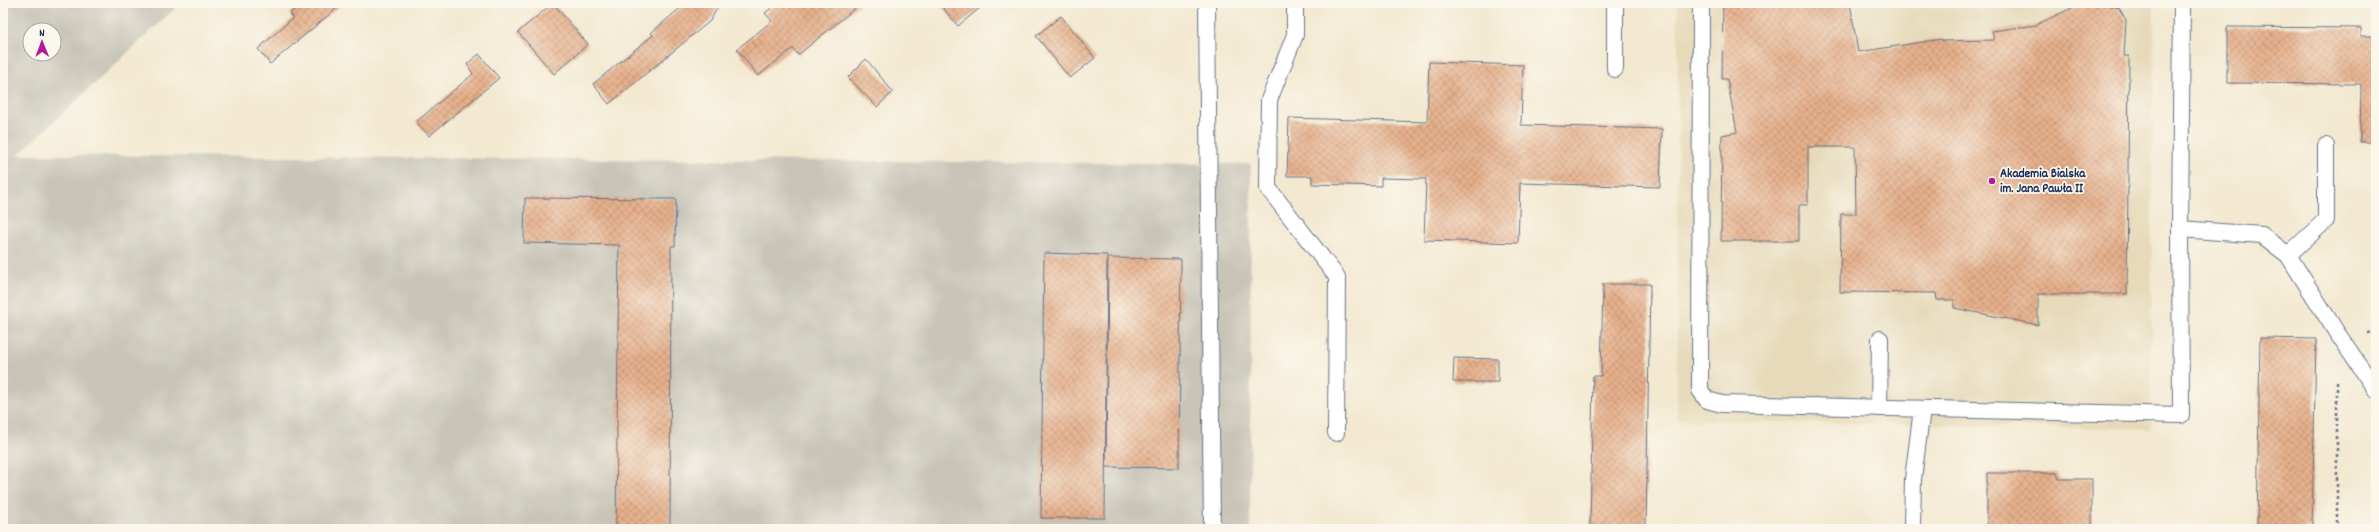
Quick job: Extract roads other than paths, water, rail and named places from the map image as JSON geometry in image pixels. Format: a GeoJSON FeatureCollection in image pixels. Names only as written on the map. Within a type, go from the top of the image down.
{"type":"FeatureCollection","features":[{"type":"Feature","properties":{"kind":"lane"},"geometry":{"type":"LineString","coordinates":[[1207,3],[1212,529]]}},
{"type":"Feature","properties":{"kind":"lane"},"geometry":{"type":"LineString","coordinates":[[1295,3],[1295,36],[1269,100],[1268,188],[1337,277],[1336,433]]}},
{"type":"Feature","properties":{"kind":"lane"},"geometry":{"type":"LineString","coordinates":[[1615,3],[1615,69]]}},
{"type":"Feature","properties":{"kind":"lane"},"geometry":{"type":"LineString","coordinates":[[1701,3],[1700,390],[1707,400],[1722,404],[2181,415],[2180,229],[2182,3]]}},
{"type":"Feature","properties":{"kind":"lane"},"geometry":{"type":"LineString","coordinates":[[2288,254],[2326,220],[2326,146]]}},
{"type":"Feature","properties":{"kind":"lane"},"geometry":{"type":"LineString","coordinates":[[2180,229],[2262,235],[2288,254],[2337,333],[2376,390]]}},
{"type":"Feature","properties":{"kind":"lane"},"geometry":{"type":"LineString","coordinates":[[1879,408],[1880,339]]}},
{"type":"Feature","properties":{"kind":"lane"},"geometry":{"type":"LineString","coordinates":[[1912,529],[1913,479],[1922,409]]}},
{"type":"Feature","properties":{"kind":"place","name":"Akademia Bialska im. Jana Pawła II"},"geometry":{"type":"Point","coordinates":[1992,181]}}]}
